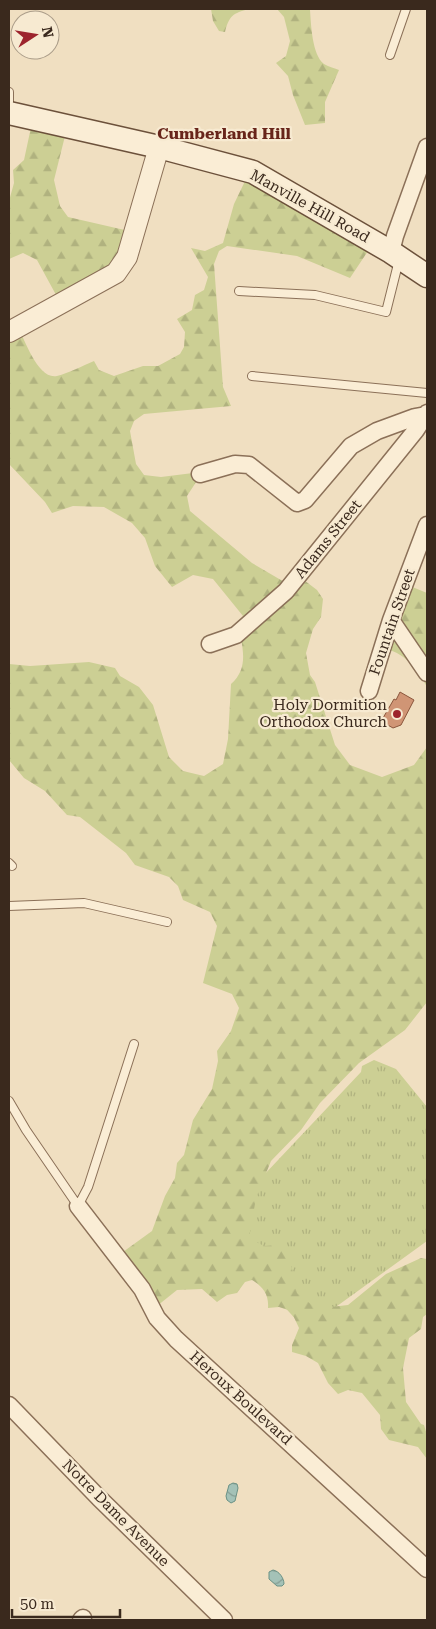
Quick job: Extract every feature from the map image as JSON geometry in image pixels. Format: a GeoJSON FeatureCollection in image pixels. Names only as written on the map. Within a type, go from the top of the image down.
{"type":"FeatureCollection","features":[{"type":"Feature","properties":{"kind":"main road","name":"Manville Hill Road"},"geometry":{"type":"LineString","coordinates":[[9,113],[159,147],[253,172],[396,255],[427,276]]}},
{"type":"Feature","properties":{"kind":"street"},"geometry":{"type":"LineString","coordinates":[[9,332],[116,274],[126,257],[159,147]]}},
{"type":"Feature","properties":{"kind":"street"},"geometry":{"type":"LineString","coordinates":[[396,255],[395,236],[427,147]]}},
{"type":"Feature","properties":{"kind":"street"},"geometry":{"type":"LineString","coordinates":[[200,474],[235,464],[249,465],[297,503],[305,500],[351,446],[377,431],[427,414]]}},
{"type":"Feature","properties":{"kind":"street","name":"Adams Street"},"geometry":{"type":"LineString","coordinates":[[210,644],[236,635],[286,590],[427,414]]}},
{"type":"Feature","properties":{"kind":"street","name":"Fountain Street"},"geometry":{"type":"LineString","coordinates":[[369,691],[391,620],[427,525]]}},
{"type":"Feature","properties":{"kind":"street"},"geometry":{"type":"LineString","coordinates":[[391,620],[427,673]]}},
{"type":"Feature","properties":{"kind":"street","name":"Heroux Boulevard"},"geometry":{"type":"LineString","coordinates":[[78,1206],[142,1290],[157,1318],[176,1339],[427,1569]]}},
{"type":"Feature","properties":{"kind":"street","name":"Notre Dame Avenue"},"geometry":{"type":"LineString","coordinates":[[9,1405],[99,1498],[224,1620]]}},
{"type":"Feature","properties":{"kind":"lane"},"geometry":{"type":"LineString","coordinates":[[390,55],[406,9]]}},
{"type":"Feature","properties":{"kind":"lane"},"geometry":{"type":"LineString","coordinates":[[9,92],[9,102]]}},
{"type":"Feature","properties":{"kind":"lane"},"geometry":{"type":"LineString","coordinates":[[239,291],[315,295],[386,312],[396,255]]}},
{"type":"Feature","properties":{"kind":"lane"},"geometry":{"type":"LineString","coordinates":[[252,376],[427,393]]}},
{"type":"Feature","properties":{"kind":"lane"},"geometry":{"type":"LineString","coordinates":[[9,906],[84,902],[167,922]]}},
{"type":"Feature","properties":{"kind":"lane"},"geometry":{"type":"LineString","coordinates":[[9,1100],[26,1130],[78,1206],[88,1187],[134,1044]]}},
{"type":"Feature","properties":{"kind":"green space"},"geometry":{"type":"Polygon","coordinates":[[[211,9],[249,9],[232,16],[225,32],[219,31],[213,21],[211,9]]]}},
{"type":"Feature","properties":{"kind":"green space"},"geometry":{"type":"Polygon","coordinates":[[[277,9],[312,9],[310,10],[312,31],[317,54],[324,64],[339,70],[325,102],[325,123],[305,125],[293,95],[288,76],[276,63],[286,56],[290,41],[284,17],[277,9]]]}},
{"type":"Feature","properties":{"kind":"green space"},"geometry":{"type":"Polygon","coordinates":[[[33,118],[67,128],[54,180],[60,206],[68,217],[129,231],[112,275],[61,304],[37,260],[23,253],[9,259],[9,201],[14,183],[13,170],[24,160],[33,118]]]}},
{"type":"Feature","properties":{"kind":"green space"},"geometry":{"type":"Polygon","coordinates":[[[247,177],[372,245],[350,278],[297,256],[227,246],[219,251],[214,264],[223,387],[231,406],[144,414],[134,421],[130,431],[136,464],[144,475],[161,477],[201,472],[187,496],[190,511],[252,563],[286,583],[296,574],[317,590],[323,599],[321,617],[313,629],[306,653],[310,675],[315,682],[335,745],[350,765],[382,777],[414,765],[427,747],[427,1002],[405,1030],[359,1063],[320,1103],[301,1130],[271,1161],[256,1198],[249,1238],[264,1246],[280,1245],[290,1259],[297,1293],[312,1305],[322,1308],[348,1305],[386,1274],[421,1258],[427,1259],[427,1314],[423,1317],[421,1329],[409,1338],[403,1368],[406,1402],[421,1424],[424,1425],[427,1435],[427,1459],[418,1447],[389,1440],[381,1429],[380,1415],[362,1393],[348,1390],[338,1394],[328,1383],[318,1363],[306,1356],[292,1352],[292,1345],[299,1328],[291,1311],[279,1307],[268,1308],[264,1291],[252,1280],[245,1282],[237,1293],[227,1295],[217,1302],[202,1289],[177,1290],[152,1310],[116,1257],[152,1231],[165,1196],[175,1178],[177,1163],[184,1155],[193,1120],[212,1089],[218,1061],[217,1051],[231,1031],[239,1008],[232,994],[203,983],[217,926],[210,912],[183,900],[178,886],[169,877],[135,865],[126,853],[80,817],[67,815],[45,791],[24,778],[9,760],[9,664],[30,666],[89,662],[115,668],[120,676],[139,687],[153,705],[169,757],[183,771],[204,776],[223,764],[228,739],[231,684],[241,671],[243,663],[243,648],[238,623],[243,616],[213,579],[193,575],[172,587],[155,566],[145,538],[132,523],[104,507],[73,506],[52,513],[45,502],[9,464],[9,330],[18,327],[38,366],[50,376],[62,375],[94,361],[99,370],[114,376],[143,366],[158,366],[180,354],[184,347],[185,332],[177,319],[192,310],[195,295],[204,290],[208,277],[191,248],[205,251],[223,243],[234,204],[247,177]]]}},
{"type":"Feature","properties":{"kind":"green space"},"geometry":{"type":"Polygon","coordinates":[[[405,584],[427,593],[427,687],[419,673],[409,662],[397,653],[382,648],[405,584]]]}},
{"type":"Feature","properties":{"kind":"green space"},"geometry":{"type":"Polygon","coordinates":[[[374,1060],[396,1069],[427,1107],[427,1241],[315,1322],[301,1325],[213,1229],[361,1072],[362,1066],[374,1060]]]}},
{"type":"Feature","properties":{"kind":"water"},"geometry":{"type":"Polygon","coordinates":[[[237,1484],[238,1488],[235,1501],[231,1503],[227,1500],[226,1496],[229,1485],[237,1484]]]}},
{"type":"Feature","properties":{"kind":"water"},"geometry":{"type":"Polygon","coordinates":[[[273,1570],[282,1577],[284,1584],[282,1586],[277,1586],[269,1579],[269,1572],[273,1570]]]}},
{"type":"Feature","properties":{"kind":"building","name":"Holy Dormition Orthodox Church"},"geometry":{"type":"Polygon","coordinates":[[[400,692],[414,700],[401,725],[393,728],[386,724],[386,720],[383,718],[400,692]]]}},
{"type":"Feature","properties":{"kind":"place","name":"Holy Dormition Orthodox Church"},"geometry":{"type":"Point","coordinates":[397,714]}},
{"type":"Feature","properties":{"kind":"district","name":"Cumberland Hill"},"geometry":{"type":"Point","coordinates":[224,133]}}]}
